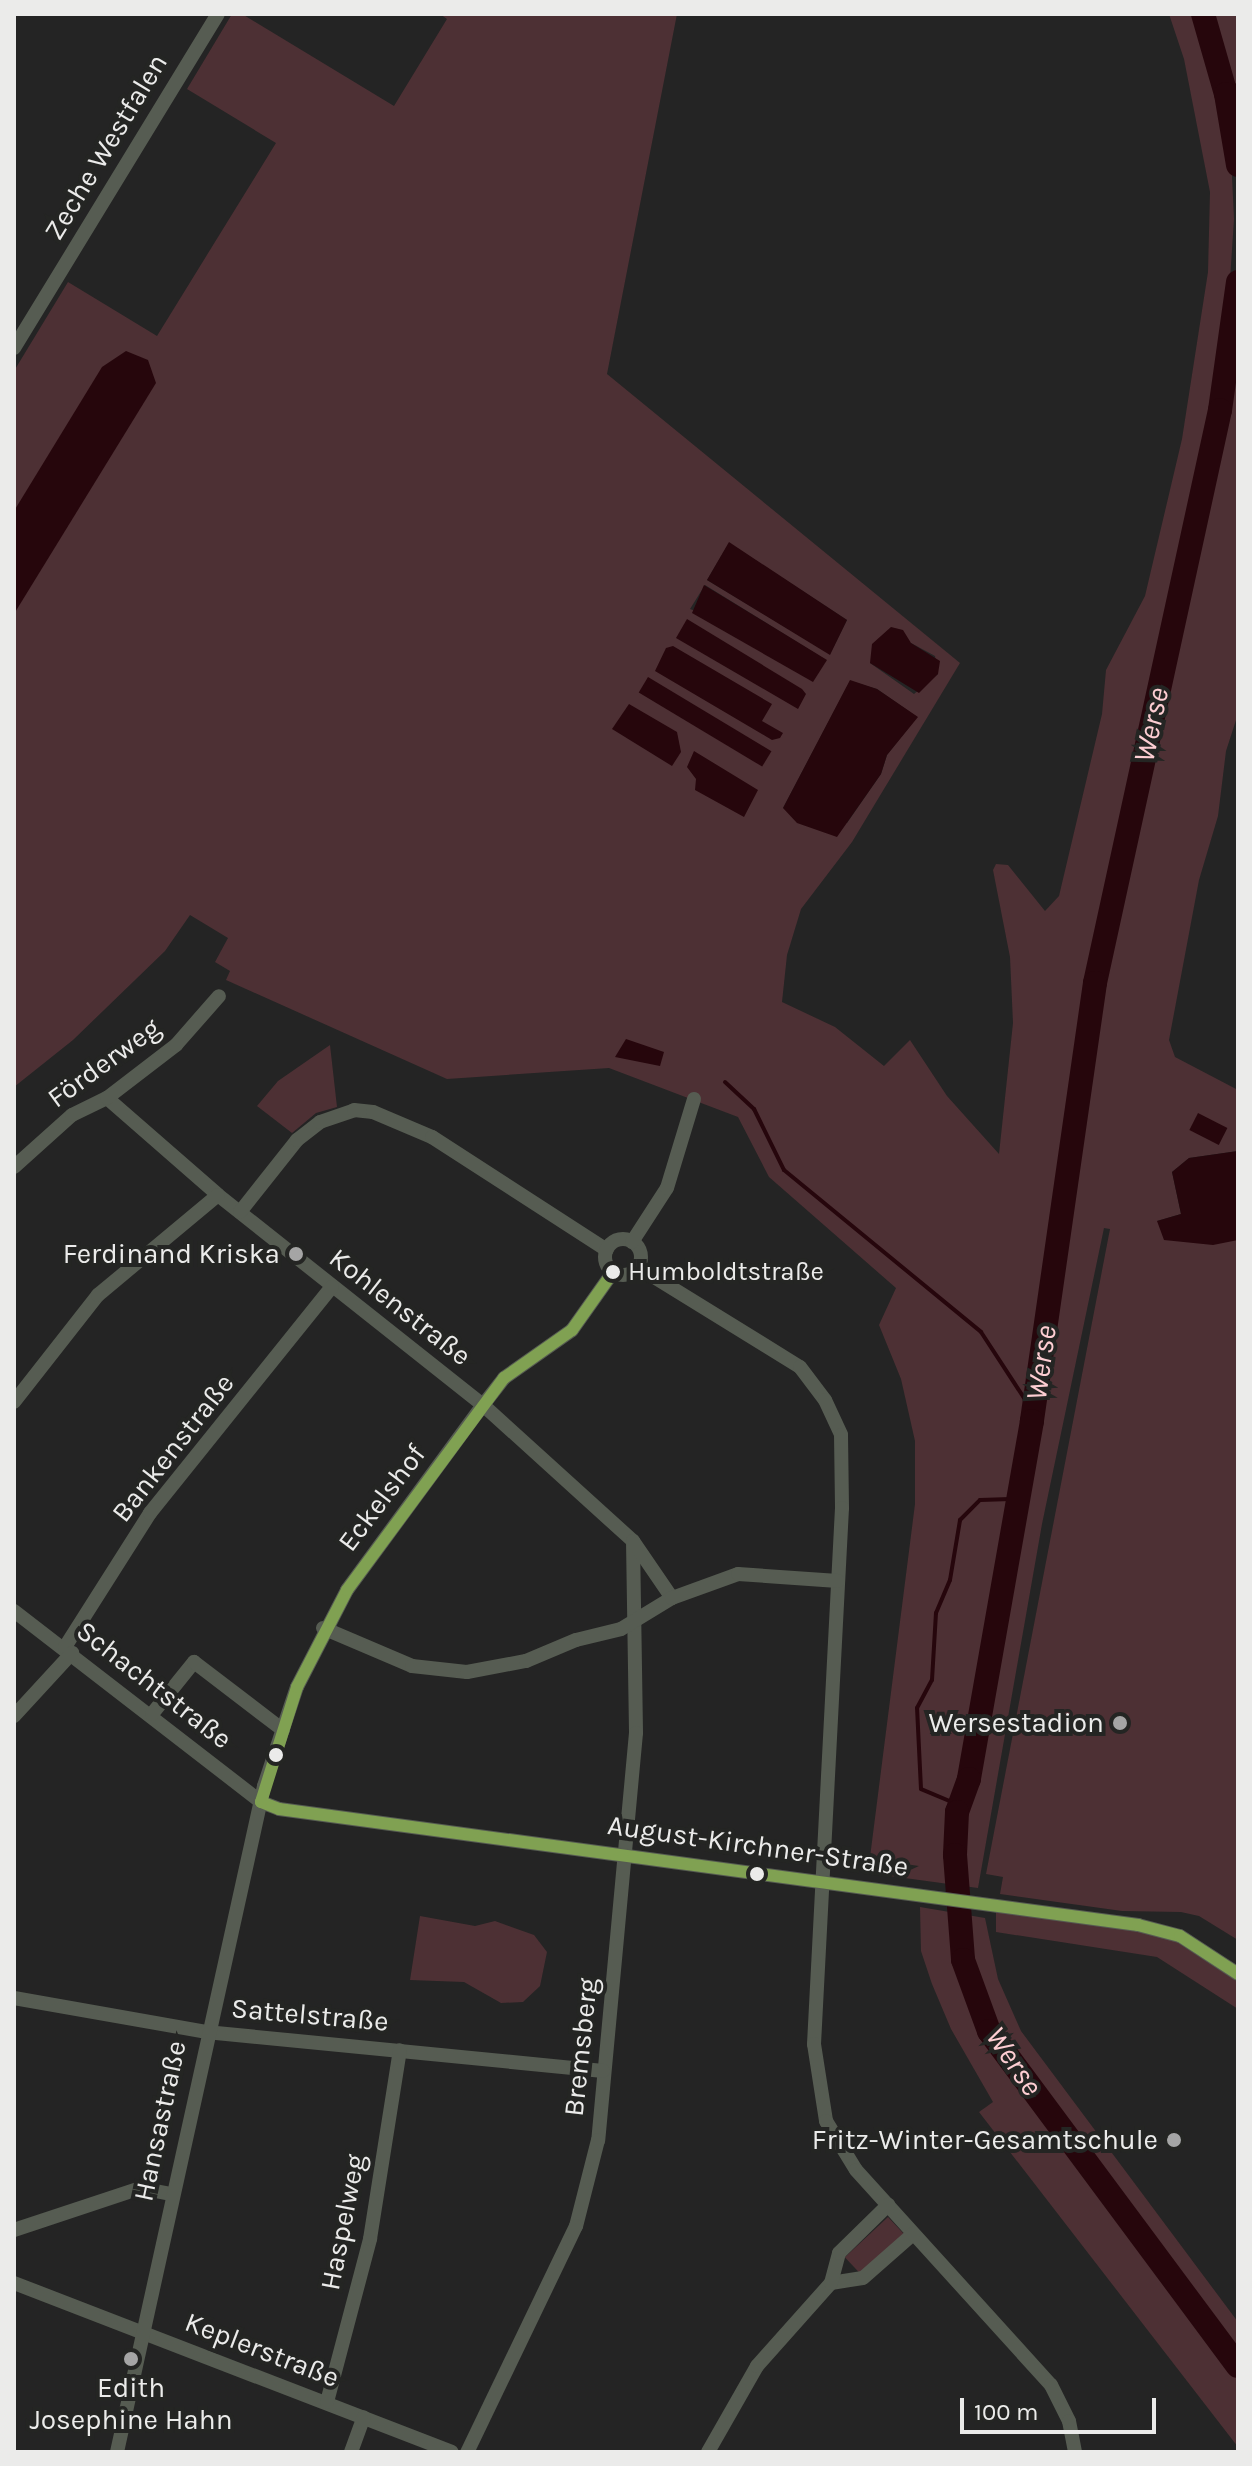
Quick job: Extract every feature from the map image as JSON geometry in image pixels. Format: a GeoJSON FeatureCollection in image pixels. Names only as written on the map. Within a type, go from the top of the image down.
{"type":"FeatureCollection","features":[{"type":"Feature","properties":{"kind":"street","name":"Zeche Westfalen"},"geometry":{"type":"LineString","coordinates":[[14,348],[218,14]]}},
{"type":"Feature","properties":{"kind":"street","name":"Förderweg"},"geometry":{"type":"LineString","coordinates":[[14,1167],[72,1115],[107,1098],[176,1045],[219,996]]}},
{"type":"Feature","properties":{"kind":"street","name":"Kohlenstraße"},"geometry":{"type":"LineString","coordinates":[[107,1098],[218,1195],[483,1405],[633,1541],[672,1598]]}},
{"type":"Feature","properties":{"kind":"street"},"geometry":{"type":"LineString","coordinates":[[632,1242],[667,1188],[694,1099]]}},
{"type":"Feature","properties":{"kind":"street"},"geometry":{"type":"LineString","coordinates":[[240,1212],[297,1140],[320,1122],[354,1110],[393,1116],[432,1137],[607,1250],[613,1272],[623,1275],[638,1267],[641,1256],[632,1242],[620,1240],[607,1250]]}},
{"type":"Feature","properties":{"kind":"street"},"geometry":{"type":"LineString","coordinates":[[14,1402],[98,1295],[218,1195]]}},
{"type":"Feature","properties":{"kind":"street"},"geometry":{"type":"LineString","coordinates":[[638,1267],[800,1367],[825,1400],[841,1435],[838,1581],[820,1880],[814,2044],[826,2121],[842,2152],[1051,2385],[1069,2421],[1075,2452]]}},
{"type":"Feature","properties":{"kind":"street","name":"Eckelshof"},"geometry":{"type":"LineString","coordinates":[[261,1802],[283,1730],[323,1628],[504,1378],[572,1330],[613,1272]]}},
{"type":"Feature","properties":{"kind":"street","name":"Bankenstraße"},"geometry":{"type":"LineString","coordinates":[[14,1716],[69,1650],[150,1513],[332,1287]]}},
{"type":"Feature","properties":{"kind":"street"},"geometry":{"type":"LineString","coordinates":[[633,1541],[634,1620]]}},
{"type":"Feature","properties":{"kind":"street"},"geometry":{"type":"LineString","coordinates":[[323,1628],[412,1666],[467,1672],[526,1661],[634,1620],[672,1598],[738,1574],[838,1581]]}},
{"type":"Feature","properties":{"kind":"street","name":"Schachtstraße"},"geometry":{"type":"LineString","coordinates":[[14,1611],[152,1714],[261,1802]]}},
{"type":"Feature","properties":{"kind":"street","name":"Bremsberg"},"geometry":{"type":"LineString","coordinates":[[467,2452],[576,2226],[598,2140],[636,1733],[634,1620]]}},
{"type":"Feature","properties":{"kind":"street"},"geometry":{"type":"LineString","coordinates":[[152,1714],[194,1662],[283,1730]]}},
{"type":"Feature","properties":{"kind":"street","name":"August-Kirchner-Straße"},"geometry":{"type":"LineString","coordinates":[[261,1802],[279,1809],[820,1880],[1165,1931],[1195,1943],[1238,1974]]}},
{"type":"Feature","properties":{"kind":"street","name":"Hansastraße"},"geometry":{"type":"LineString","coordinates":[[117,2452],[206,2032],[261,1802]]}},
{"type":"Feature","properties":{"kind":"street","name":"Sattelstraße"},"geometry":{"type":"LineString","coordinates":[[14,1998],[206,2032],[603,2071]]}},
{"type":"Feature","properties":{"kind":"street","name":"Haspelweg"},"geometry":{"type":"LineString","coordinates":[[327,2402],[370,2239],[400,2050]]}},
{"type":"Feature","properties":{"kind":"street"},"geometry":{"type":"LineString","coordinates":[[14,2230],[140,2188],[171,2194]]}},
{"type":"Feature","properties":{"kind":"street"},"geometry":{"type":"LineString","coordinates":[[708,2452],[757,2366],[831,2283],[839,2253],[888,2205]]}},
{"type":"Feature","properties":{"kind":"street"},"geometry":{"type":"LineString","coordinates":[[831,2283],[863,2278],[913,2234]]}},
{"type":"Feature","properties":{"kind":"street","name":"Keplerstraße"},"geometry":{"type":"LineString","coordinates":[[14,2283],[452,2452]]}},
{"type":"Feature","properties":{"kind":"street","name":"Keplerstraße"},"geometry":{"type":"LineString","coordinates":[[351,2452],[364,2417]]}},
{"type":"Feature","properties":{"kind":"shaded area"},"geometry":{"type":"Polygon","coordinates":[[[232,14],[242,14],[394,106],[447,19],[440,14],[677,14],[607,374],[960,663],[852,842],[801,909],[787,955],[782,1002],[835,1027],[884,1066],[910,1040],[947,1096],[999,1154],[1013,1023],[1010,957],[993,870],[996,864],[1008,865],[1045,911],[1059,896],[1102,714],[1106,670],[1145,596],[1182,439],[1208,272],[1210,192],[1184,59],[1169,14],[1196,14],[1231,155],[1234,219],[1230,280],[1211,399],[1160,650],[1171,653],[1238,337],[1238,714],[1226,751],[1218,816],[1199,880],[1169,1040],[1175,1057],[1238,1090],[1238,1151],[1189,1158],[1172,1172],[1181,1214],[1157,1221],[1238,1240],[1238,1940],[1199,1916],[1181,1912],[1122,1911],[1000,1894],[1003,1877],[986,1874],[1110,1229],[1104,1228],[1042,1524],[978,1888],[868,1873],[915,1504],[915,1441],[901,1379],[879,1325],[896,1288],[769,1177],[738,1117],[609,1068],[447,1079],[226,980],[230,971],[215,962],[228,938],[190,915],[165,951],[73,1040],[14,1087],[14,371],[68,282],[157,336],[276,143],[187,89],[232,14]],[[729,543],[707,580],[830,654],[847,620],[729,543]],[[705,585],[690,609],[826,660],[705,585]],[[911,643],[870,663],[914,694],[938,674],[935,656],[911,643]],[[850,681],[783,808],[847,823],[881,774],[887,755],[917,717],[877,689],[850,681]]]}},
{"type":"Feature","properties":{"kind":"shaded area"},"geometry":{"type":"Polygon","coordinates":[[[1209,14],[1238,14],[1238,124],[1232,93],[1209,14]]]}},
{"type":"Feature","properties":{"kind":"shaded area"},"geometry":{"type":"Polygon","coordinates":[[[126,351],[148,360],[156,383],[14,614],[14,511],[102,367],[126,351]]]}},
{"type":"Feature","properties":{"kind":"shaded area"},"geometry":{"type":"Polygon","coordinates":[[[729,542],[847,620],[830,655],[707,580],[729,542]]]}},
{"type":"Feature","properties":{"kind":"shaded area"},"geometry":{"type":"Polygon","coordinates":[[[704,585],[827,660],[813,682],[692,613],[704,585]]]}},
{"type":"Feature","properties":{"kind":"shaded area"},"geometry":{"type":"Polygon","coordinates":[[[687,619],[802,689],[806,694],[798,709],[676,638],[687,619]]]}},
{"type":"Feature","properties":{"kind":"shaded area"},"geometry":{"type":"Polygon","coordinates":[[[891,627],[903,630],[911,643],[940,661],[938,674],[919,693],[870,663],[872,644],[891,627]]]}},
{"type":"Feature","properties":{"kind":"shaded area"},"geometry":{"type":"Polygon","coordinates":[[[673,646],[772,704],[762,721],[783,733],[780,738],[772,740],[655,671],[666,648],[673,646]]]}},
{"type":"Feature","properties":{"kind":"shaded area"},"geometry":{"type":"Polygon","coordinates":[[[648,677],[771,751],[762,767],[639,692],[648,677]]]}},
{"type":"Feature","properties":{"kind":"shaded area"},"geometry":{"type":"Polygon","coordinates":[[[850,680],[877,689],[918,717],[887,755],[881,774],[837,837],[797,823],[783,808],[850,680]]]}},
{"type":"Feature","properties":{"kind":"shaded area"},"geometry":{"type":"Polygon","coordinates":[[[629,704],[677,732],[681,752],[672,766],[612,729],[629,704]]]}},
{"type":"Feature","properties":{"kind":"shaded area"},"geometry":{"type":"Polygon","coordinates":[[[694,751],[758,790],[744,817],[695,790],[696,779],[687,767],[694,751]]]}},
{"type":"Feature","properties":{"kind":"shaded area"},"geometry":{"type":"Polygon","coordinates":[[[626,1039],[664,1052],[660,1066],[615,1057],[626,1039]]]}},
{"type":"Feature","properties":{"kind":"shaded area"},"geometry":{"type":"Polygon","coordinates":[[[330,1045],[337,1107],[316,1113],[292,1133],[257,1106],[278,1081],[330,1045]]]}},
{"type":"Feature","properties":{"kind":"shaded area"},"geometry":{"type":"Polygon","coordinates":[[[1198,1113],[1227,1128],[1219,1145],[1189,1130],[1198,1113]]]}},
{"type":"Feature","properties":{"kind":"shaded area"},"geometry":{"type":"Polygon","coordinates":[[[1238,1151],[1238,1240],[1213,1245],[1164,1240],[1157,1221],[1181,1214],[1172,1172],[1189,1158],[1238,1151]]]}},
{"type":"Feature","properties":{"kind":"shaded area"},"geometry":{"type":"Polygon","coordinates":[[[920,1907],[985,1918],[998,1979],[1021,2031],[1238,2322],[1238,2447],[979,2112],[993,2102],[951,2029],[932,1984],[921,1951],[920,1907]]]}},
{"type":"Feature","properties":{"kind":"shaded area"},"geometry":{"type":"Polygon","coordinates":[[[996,1911],[1139,1931],[1177,1942],[1238,1982],[1238,2009],[1157,1957],[996,1932],[996,1911]]]}},
{"type":"Feature","properties":{"kind":"shaded area"},"geometry":{"type":"Polygon","coordinates":[[[420,1916],[475,1926],[495,1921],[534,1935],[547,1952],[540,1986],[523,2002],[501,2003],[464,1982],[410,1980],[420,1916]]]}},
{"type":"Feature","properties":{"kind":"shaded area"},"geometry":{"type":"Polygon","coordinates":[[[888,2217],[904,2234],[861,2274],[845,2257],[888,2217]]]}},
{"type":"Feature","properties":{"kind":"waterway","name":"Werse"},"geometry":{"type":"LineString","coordinates":[[1203,14],[1226,94],[1238,165]]}},
{"type":"Feature","properties":{"kind":"waterway"},"geometry":{"type":"LineString","coordinates":[[1226,94],[1238,84]]}},
{"type":"Feature","properties":{"kind":"waterway","name":"Werse"},"geometry":{"type":"LineString","coordinates":[[1238,282],[1220,410],[1095,983],[1032,1421],[969,1779],[957,1812],[955,1855],[963,1960],[989,2031],[1238,2366]]}},
{"type":"Feature","properties":{"kind":"waterway"},"geometry":{"type":"LineString","coordinates":[[725,1082],[754,1109],[784,1170],[981,1332],[1026,1401],[1032,1421]]}},
{"type":"Feature","properties":{"kind":"waterway"},"geometry":{"type":"LineString","coordinates":[[959,1805],[921,1789],[917,1708],[932,1680],[936,1613],[950,1580],[960,1520],[980,1500],[1018,1499]]}},
{"type":"Feature","properties":{"kind":"transit line"},"geometry":{"type":"LineString","coordinates":[[261,1802],[297,1687],[347,1590],[504,1378],[572,1330],[613,1272]]}},
{"type":"Feature","properties":{"kind":"transit line"},"geometry":{"type":"LineString","coordinates":[[261,1802],[279,1809],[1138,1925],[1180,1936],[1238,1974]]}},
{"type":"Feature","properties":{"kind":"place","name":"Ferdinand Kriska"},"geometry":{"type":"Point","coordinates":[296,1254]}},
{"type":"Feature","properties":{"kind":"place","name":"Humboldtstraße"},"geometry":{"type":"Point","coordinates":[613,1272]}},
{"type":"Feature","properties":{"kind":"place","name":"Wersestadion"},"geometry":{"type":"Point","coordinates":[1120,1723]}},
{"type":"Feature","properties":{"kind":"place","name":"Fritz-Winter-Gesamtschule"},"geometry":{"type":"Point","coordinates":[1174,2140]}},
{"type":"Feature","properties":{"kind":"place","name":"Edith Josephine Hahn"},"geometry":{"type":"Point","coordinates":[131,2359]}}]}
